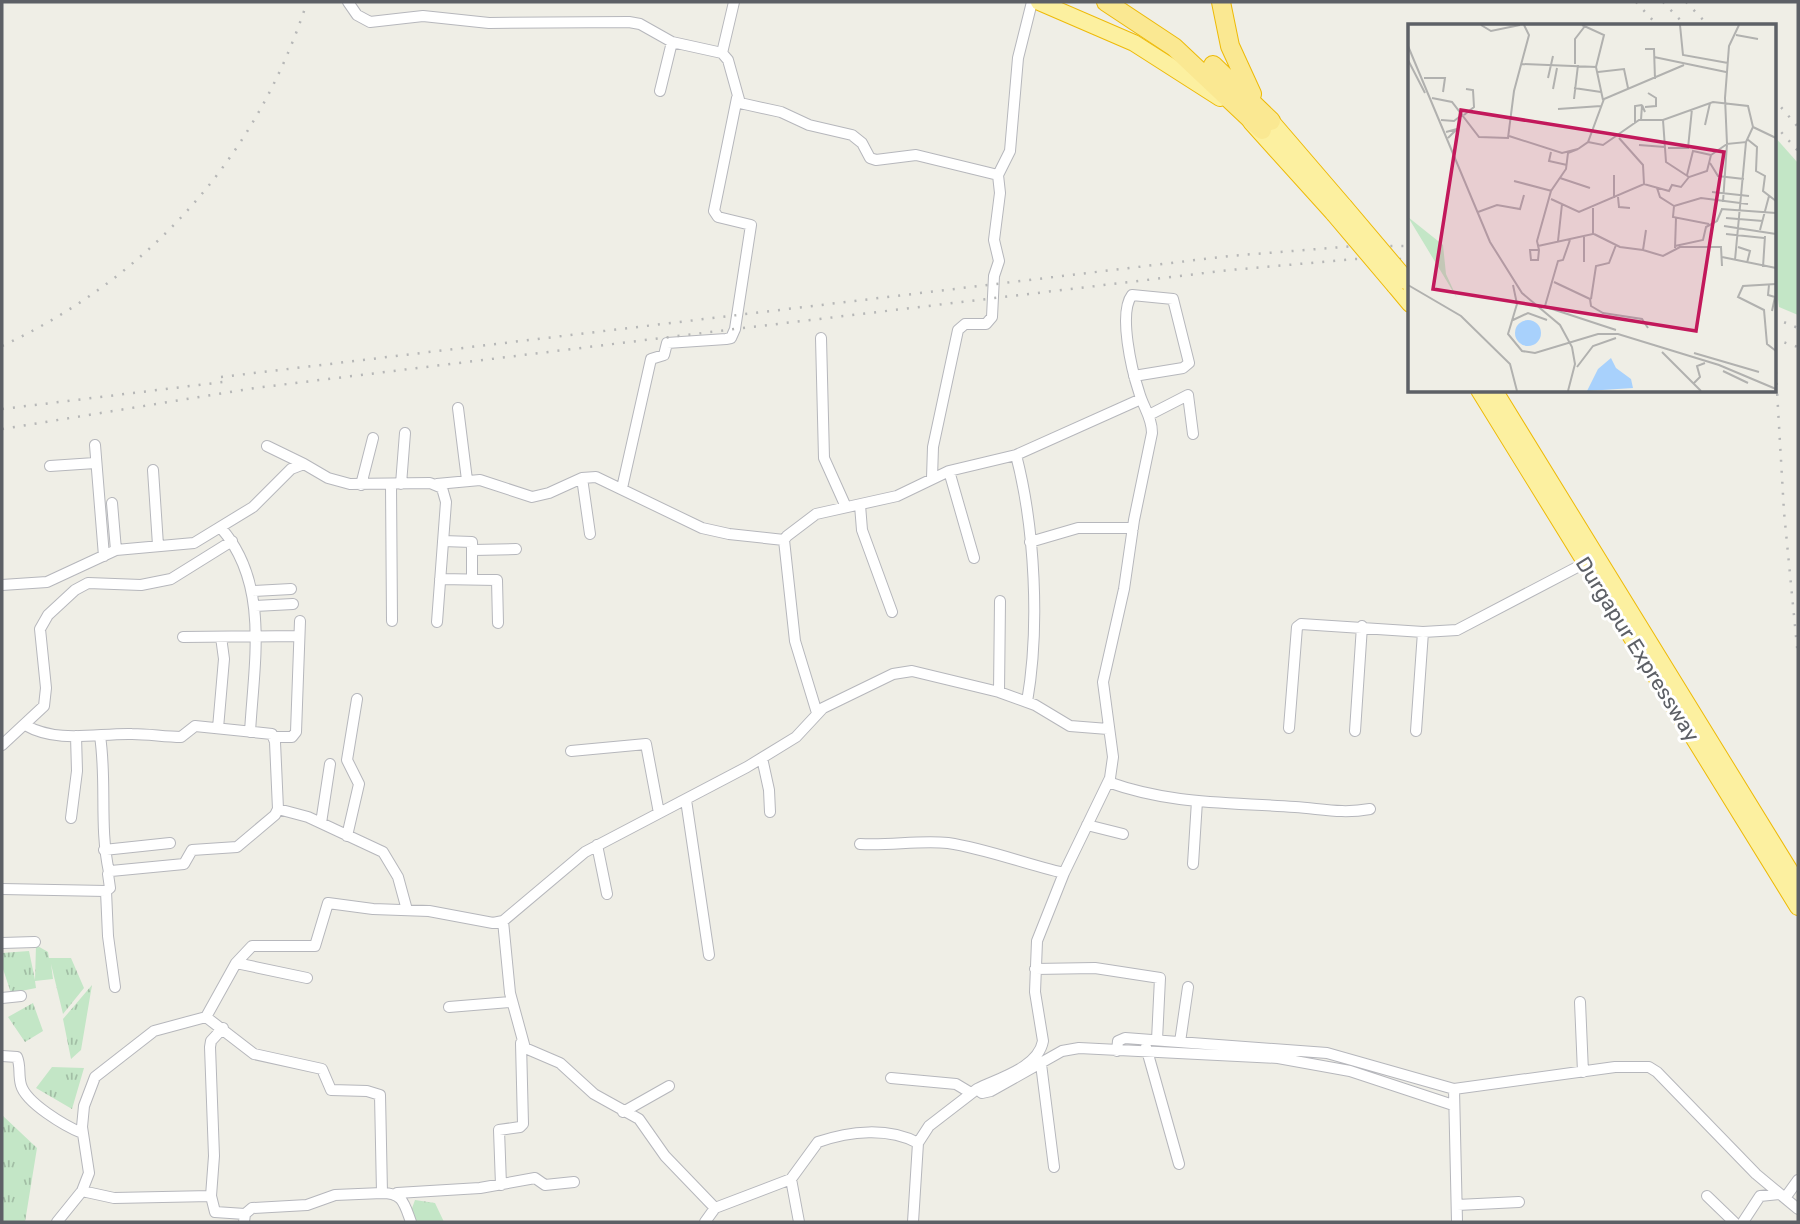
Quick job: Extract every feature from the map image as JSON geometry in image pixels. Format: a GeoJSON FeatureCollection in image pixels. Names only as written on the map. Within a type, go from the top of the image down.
{"type":"FeatureCollection","features":[{"type":"Feature","properties":{"kind":"highway"},"geometry":{"type":"LineString","coordinates":[[1039,2],[1106,29],[1156,55],[1266,126]]}},
{"type":"Feature","properties":{"kind":"highway"},"geometry":{"type":"LineString","coordinates":[[1106,2],[1174,47],[1266,126]]}},
{"type":"Feature","properties":{"kind":"highway"},"geometry":{"type":"LineString","coordinates":[[1128,2],[1209,61],[1402,285]]}},
{"type":"Feature","properties":{"kind":"highway"},"geometry":{"type":"LineString","coordinates":[[1222,2],[1224,26],[1236,64],[1266,126]]}},
{"type":"Feature","properties":{"kind":"highway","name":"Durgapur Expressway"},"geometry":{"type":"LineString","coordinates":[[1480,392],[1798,907]]}},
{"type":"Feature","properties":{"kind":"highway","name":"Durgapur Expressway"},"geometry":{"type":"LineString","coordinates":[[1495,392],[1798,884]]}},
{"type":"Feature","properties":{"kind":"street"},"geometry":{"type":"LineString","coordinates":[[348,2],[357,15],[370,22],[423,16],[489,23],[561,24],[614,20],[640,24],[673,42],[722,53]]}},
{"type":"Feature","properties":{"kind":"street"},"geometry":{"type":"LineString","coordinates":[[622,488],[651,359],[664,355],[667,343],[731,338],[735,328],[751,225],[718,217],[715,211],[737,98],[730,67],[722,53],[734,2]]}},
{"type":"Feature","properties":{"kind":"street"},"geometry":{"type":"LineString","coordinates":[[932,478],[933,447],[958,330],[965,324],[986,324],[992,317],[994,276],[999,261],[994,240],[1000,193],[998,175],[1010,151],[1018,58],[1032,2]]}},
{"type":"Feature","properties":{"kind":"street"},"geometry":{"type":"LineString","coordinates":[[660,91],[673,42]]}},
{"type":"Feature","properties":{"kind":"street"},"geometry":{"type":"LineString","coordinates":[[737,98],[746,106],[781,112],[809,125],[852,135],[862,143],[870,158],[876,160],[916,155],[998,175]]}},
{"type":"Feature","properties":{"kind":"street"},"geometry":{"type":"LineString","coordinates":[[913,1222],[918,1143],[929,1126],[974,1091],[1025,1065],[1041,1050],[1035,969],[1037,941],[1064,873],[1108,782],[1113,757],[1103,682],[1124,589],[1152,433],[1135,376],[1125,316],[1128,301],[1132,296],[1173,299],[1189,363],[1183,368],[1135,376]]}},
{"type":"Feature","properties":{"kind":"street"},"geometry":{"type":"LineString","coordinates":[[821,338],[824,458],[846,508]]}},
{"type":"Feature","properties":{"kind":"street"},"geometry":{"type":"LineString","coordinates":[[784,545],[816,514],[846,508],[860,512],[932,478],[1017,460],[1145,406],[1188,395],[1193,434]]}},
{"type":"Feature","properties":{"kind":"street"},"geometry":{"type":"LineString","coordinates":[[458,408],[467,480]]}},
{"type":"Feature","properties":{"kind":"street"},"geometry":{"type":"LineString","coordinates":[[391,621],[394,489],[405,433]]}},
{"type":"Feature","properties":{"kind":"street"},"geometry":{"type":"LineString","coordinates":[[360,485],[373,438]]}},
{"type":"Feature","properties":{"kind":"street"},"geometry":{"type":"LineString","coordinates":[[95,445],[104,556]]}},
{"type":"Feature","properties":{"kind":"street"},"geometry":{"type":"LineString","coordinates":[[267,446],[339,482],[394,489],[441,489],[467,480],[488,481],[532,497],[596,477],[702,528],[784,545]]}},
{"type":"Feature","properties":{"kind":"street"},"geometry":{"type":"LineString","coordinates":[[1017,460],[1030,542],[1034,652],[1027,702]]}},
{"type":"Feature","properties":{"kind":"street"},"geometry":{"type":"LineString","coordinates":[[50,466],[95,463]]}},
{"type":"Feature","properties":{"kind":"street"},"geometry":{"type":"LineString","coordinates":[[2,745],[41,711],[46,698],[40,629],[48,615],[66,598],[88,583],[141,585],[171,579],[226,534],[291,469],[304,464]]}},
{"type":"Feature","properties":{"kind":"street"},"geometry":{"type":"LineString","coordinates":[[153,470],[158,545]]}},
{"type":"Feature","properties":{"kind":"street"},"geometry":{"type":"LineString","coordinates":[[950,476],[974,558]]}},
{"type":"Feature","properties":{"kind":"street"},"geometry":{"type":"LineString","coordinates":[[582,481],[590,534]]}},
{"type":"Feature","properties":{"kind":"street"},"geometry":{"type":"LineString","coordinates":[[437,622],[443,541],[441,489]]}},
{"type":"Feature","properties":{"kind":"street"},"geometry":{"type":"LineString","coordinates":[[112,503],[116,550]]}},
{"type":"Feature","properties":{"kind":"street"},"geometry":{"type":"LineString","coordinates":[[860,512],[892,612]]}},
{"type":"Feature","properties":{"kind":"street"},"geometry":{"type":"LineString","coordinates":[[1030,542],[1078,528],[1133,528]]}},
{"type":"Feature","properties":{"kind":"street"},"geometry":{"type":"LineString","coordinates":[[2,585],[47,582],[116,550],[185,545],[226,534]]}},
{"type":"Feature","properties":{"kind":"street"},"geometry":{"type":"LineString","coordinates":[[226,534],[240,553],[255,606],[250,732]]}},
{"type":"Feature","properties":{"kind":"street"},"geometry":{"type":"LineString","coordinates":[[443,541],[472,542],[472,579]]}},
{"type":"Feature","properties":{"kind":"street"},"geometry":{"type":"LineString","coordinates":[[784,545],[795,642],[817,713]]}},
{"type":"Feature","properties":{"kind":"street"},"geometry":{"type":"LineString","coordinates":[[473,550],[516,549]]}},
{"type":"Feature","properties":{"kind":"street"},"geometry":{"type":"LineString","coordinates":[[1289,728],[1297,627],[1305,622],[1423,632],[1457,630],[1585,563]]}},
{"type":"Feature","properties":{"kind":"street"},"geometry":{"type":"LineString","coordinates":[[440,579],[497,580],[498,623]]}},
{"type":"Feature","properties":{"kind":"street"},"geometry":{"type":"LineString","coordinates":[[252,591],[291,589]]}},
{"type":"Feature","properties":{"kind":"street"},"geometry":{"type":"LineString","coordinates":[[999,692],[1000,601]]}},
{"type":"Feature","properties":{"kind":"street"},"geometry":{"type":"LineString","coordinates":[[255,606],[293,604]]}},
{"type":"Feature","properties":{"kind":"street"},"geometry":{"type":"LineString","coordinates":[[25,725],[44,734],[76,736],[127,734],[181,737],[190,727],[292,737],[296,732],[300,621]]}},
{"type":"Feature","properties":{"kind":"street"},"geometry":{"type":"LineString","coordinates":[[1355,731],[1362,626]]}},
{"type":"Feature","properties":{"kind":"street"},"geometry":{"type":"LineString","coordinates":[[1416,731],[1423,632]]}},
{"type":"Feature","properties":{"kind":"street"},"geometry":{"type":"LineString","coordinates":[[183,636],[299,636]]}},
{"type":"Feature","properties":{"kind":"street"},"geometry":{"type":"LineString","coordinates":[[218,729],[224,659],[221,637]]}},
{"type":"Feature","properties":{"kind":"street"},"geometry":{"type":"LineString","coordinates":[[57,1222],[82,1191],[89,1173],[82,1133],[90,1085],[100,1071],[154,1031],[206,1017],[236,963],[247,949],[260,943],[315,946],[328,903],[429,911],[494,923],[503,921],[597,845],[762,758],[801,732],[817,713],[847,695],[903,672],[928,674],[999,692],[1027,702],[1070,726],[1108,729]]}},
{"type":"Feature","properties":{"kind":"street"},"geometry":{"type":"LineString","coordinates":[[347,836],[359,784],[347,760],[357,699]]}},
{"type":"Feature","properties":{"kind":"street"},"geometry":{"type":"LineString","coordinates":[[71,818],[77,771],[76,736]]}},
{"type":"Feature","properties":{"kind":"street"},"geometry":{"type":"LineString","coordinates":[[2,889],[106,891],[110,888],[102,828],[106,780],[103,736]]}},
{"type":"Feature","properties":{"kind":"street"},"geometry":{"type":"LineString","coordinates":[[109,872],[184,864],[189,851],[237,847],[270,821],[278,809],[274,737]]}},
{"type":"Feature","properties":{"kind":"street"},"geometry":{"type":"LineString","coordinates":[[571,751],[646,744],[659,813]]}},
{"type":"Feature","properties":{"kind":"street"},"geometry":{"type":"LineString","coordinates":[[762,758],[769,790],[770,812]]}},
{"type":"Feature","properties":{"kind":"street"},"geometry":{"type":"LineString","coordinates":[[321,823],[330,764]]}},
{"type":"Feature","properties":{"kind":"street"},"geometry":{"type":"LineString","coordinates":[[1108,782],[1153,797],[1305,808],[1341,814],[1370,809]]}},
{"type":"Feature","properties":{"kind":"street"},"geometry":{"type":"LineString","coordinates":[[686,800],[709,955]]}},
{"type":"Feature","properties":{"kind":"street"},"geometry":{"type":"LineString","coordinates":[[1193,864],[1197,801]]}},
{"type":"Feature","properties":{"kind":"street"},"geometry":{"type":"LineString","coordinates":[[278,809],[321,823],[387,856],[398,877],[407,910]]}},
{"type":"Feature","properties":{"kind":"street"},"geometry":{"type":"LineString","coordinates":[[1087,825],[1123,834]]}},
{"type":"Feature","properties":{"kind":"street"},"geometry":{"type":"LineString","coordinates":[[104,850],[170,843]]}},
{"type":"Feature","properties":{"kind":"street"},"geometry":{"type":"LineString","coordinates":[[860,844],[954,844],[986,849],[1022,864],[1064,873]]}},
{"type":"Feature","properties":{"kind":"street"},"geometry":{"type":"LineString","coordinates":[[597,845],[607,894]]}},
{"type":"Feature","properties":{"kind":"street"},"geometry":{"type":"LineString","coordinates":[[106,891],[108,936],[115,987]]}},
{"type":"Feature","properties":{"kind":"street"},"geometry":{"type":"LineString","coordinates":[[501,1185],[499,1130],[520,1128],[523,1124],[522,1041],[511,1002],[503,921]]}},
{"type":"Feature","properties":{"kind":"street"},"geometry":{"type":"LineString","coordinates":[[2,943],[35,942]]}},
{"type":"Feature","properties":{"kind":"street"},"geometry":{"type":"LineString","coordinates":[[236,963],[307,978]]}},
{"type":"Feature","properties":{"kind":"street"},"geometry":{"type":"LineString","coordinates":[[1035,969],[1095,968],[1160,978],[1157,1040]]}},
{"type":"Feature","properties":{"kind":"street"},"geometry":{"type":"LineString","coordinates":[[1180,1042],[1188,987]]}},
{"type":"Feature","properties":{"kind":"street"},"geometry":{"type":"LineString","coordinates":[[2,998],[21,996]]}},
{"type":"Feature","properties":{"kind":"street"},"geometry":{"type":"LineString","coordinates":[[449,1007],[511,1002]]}},
{"type":"Feature","properties":{"kind":"street"},"geometry":{"type":"LineString","coordinates":[[1580,1002],[1583,1072]]}},
{"type":"Feature","properties":{"kind":"street"},"geometry":{"type":"LineString","coordinates":[[206,1017],[254,1055],[322,1069],[331,1090],[367,1091],[380,1095],[382,1193]]}},
{"type":"Feature","properties":{"kind":"street"},"geometry":{"type":"LineString","coordinates":[[223,1028],[211,1041],[210,1047],[214,1156],[211,1196],[215,1212],[245,1218],[251,1208],[307,1205],[335,1195],[501,1185],[535,1178],[545,1185],[574,1182]]}},
{"type":"Feature","properties":{"kind":"street"},"geometry":{"type":"LineString","coordinates":[[1117,1051],[1119,1039],[1144,1039],[1327,1053],[1453,1096]]}},
{"type":"Feature","properties":{"kind":"street"},"geometry":{"type":"LineString","coordinates":[[1144,1039],[1180,1164]]}},
{"type":"Feature","properties":{"kind":"street"},"geometry":{"type":"LineString","coordinates":[[522,1041],[530,1051],[560,1063],[594,1094],[646,1126],[665,1156],[715,1208]]}},
{"type":"Feature","properties":{"kind":"street"},"geometry":{"type":"LineString","coordinates":[[891,1078],[956,1084],[982,1093],[991,1091],[1072,1049],[1278,1058],[1453,1096],[1583,1072],[1649,1067],[1657,1072],[1756,1174],[1798,1209]]}},
{"type":"Feature","properties":{"kind":"street"},"geometry":{"type":"LineString","coordinates":[[2,1056],[17,1057],[20,1083],[25,1091],[60,1123],[82,1133]]}},
{"type":"Feature","properties":{"kind":"street"},"geometry":{"type":"LineString","coordinates":[[1041,1064],[1054,1167]]}},
{"type":"Feature","properties":{"kind":"street"},"geometry":{"type":"LineString","coordinates":[[623,1112],[669,1086]]}},
{"type":"Feature","properties":{"kind":"street"},"geometry":{"type":"LineString","coordinates":[[1453,1096],[1457,1222]]}},
{"type":"Feature","properties":{"kind":"street"},"geometry":{"type":"LineString","coordinates":[[705,1222],[715,1208],[791,1179],[814,1145],[822,1140],[890,1132],[918,1143]]}},
{"type":"Feature","properties":{"kind":"street"},"geometry":{"type":"LineString","coordinates":[[791,1179],[799,1222]]}},
{"type":"Feature","properties":{"kind":"street"},"geometry":{"type":"LineString","coordinates":[[1743,1222],[1760,1196],[1782,1196],[1798,1180]]}},
{"type":"Feature","properties":{"kind":"street"},"geometry":{"type":"LineString","coordinates":[[82,1191],[114,1198],[211,1196]]}},
{"type":"Feature","properties":{"kind":"street"},"geometry":{"type":"LineString","coordinates":[[396,1193],[402,1198],[411,1222]]}},
{"type":"Feature","properties":{"kind":"street"},"geometry":{"type":"LineString","coordinates":[[1707,1196],[1734,1222]]}},
{"type":"Feature","properties":{"kind":"street"},"geometry":{"type":"LineString","coordinates":[[1457,1205],[1519,1202]]}},
{"type":"Feature","properties":{"kind":"green space"},"geometry":{"type":"Polygon","coordinates":[[[1776,138],[1798,163],[1798,315],[1779,307],[1776,285],[1776,138]]]}},
{"type":"Feature","properties":{"kind":"green space"},"geometry":{"type":"Polygon","coordinates":[[[36,945],[48,952],[49,958],[71,958],[84,988],[63,1014],[51,964],[53,979],[35,981],[36,988],[11,993],[2,966],[2,953],[29,951],[35,980],[36,945]]]}},
{"type":"Feature","properties":{"kind":"green space"},"geometry":{"type":"Polygon","coordinates":[[[92,985],[81,1050],[71,1059],[63,1019],[92,985]]]}},
{"type":"Feature","properties":{"kind":"green space"},"geometry":{"type":"Polygon","coordinates":[[[33,1003],[43,1031],[25,1042],[8,1017],[33,1003]]]}},
{"type":"Feature","properties":{"kind":"green space"},"geometry":{"type":"Polygon","coordinates":[[[52,1067],[84,1068],[72,1109],[36,1088],[52,1067]]]}},
{"type":"Feature","properties":{"kind":"green space"},"geometry":{"type":"Polygon","coordinates":[[[2,1115],[37,1148],[25,1222],[2,1222],[2,1115]]]}},
{"type":"Feature","properties":{"kind":"green space"},"geometry":{"type":"Polygon","coordinates":[[[415,1200],[435,1203],[444,1222],[415,1222],[411,1211],[415,1200]]]}},
{"type":"Feature","properties":{"kind":"railway"},"geometry":{"type":"LineString","coordinates":[[2,346],[56,318],[105,285],[150,248],[191,206],[228,161],[259,111],[286,58],[307,2]]}},
{"type":"Feature","properties":{"kind":"railway"},"geometry":{"type":"LineString","coordinates":[[1636,2],[1656,24]]}},
{"type":"Feature","properties":{"kind":"railway"},"geometry":{"type":"LineString","coordinates":[[1663,2],[1684,24]]}},
{"type":"Feature","properties":{"kind":"railway"},"geometry":{"type":"LineString","coordinates":[[1686,2],[1707,24]]}},
{"type":"Feature","properties":{"kind":"railway"},"geometry":{"type":"LineString","coordinates":[[1776,101],[1798,127]]}},
{"type":"Feature","properties":{"kind":"railway"},"geometry":{"type":"LineString","coordinates":[[1776,126],[1798,151]]}},
{"type":"Feature","properties":{"kind":"railway"},"geometry":{"type":"LineString","coordinates":[[221,377],[1229,256],[1356,246],[1408,246]]}},
{"type":"Feature","properties":{"kind":"railway"},"geometry":{"type":"LineString","coordinates":[[2,429],[255,388],[735,329],[1230,270],[1356,259],[1408,259]]}},
{"type":"Feature","properties":{"kind":"railway"},"geometry":{"type":"LineString","coordinates":[[1776,319],[1798,328]]}},
{"type":"Feature","properties":{"kind":"railway"},"geometry":{"type":"LineString","coordinates":[[1776,340],[1798,347]]}},
{"type":"Feature","properties":{"kind":"railway"},"geometry":{"type":"LineString","coordinates":[[1776,374],[1784,512],[1798,657]]}},
{"type":"Feature","properties":{"kind":"railway"},"geometry":{"type":"LineString","coordinates":[[2,409],[231,381]]}}]}
